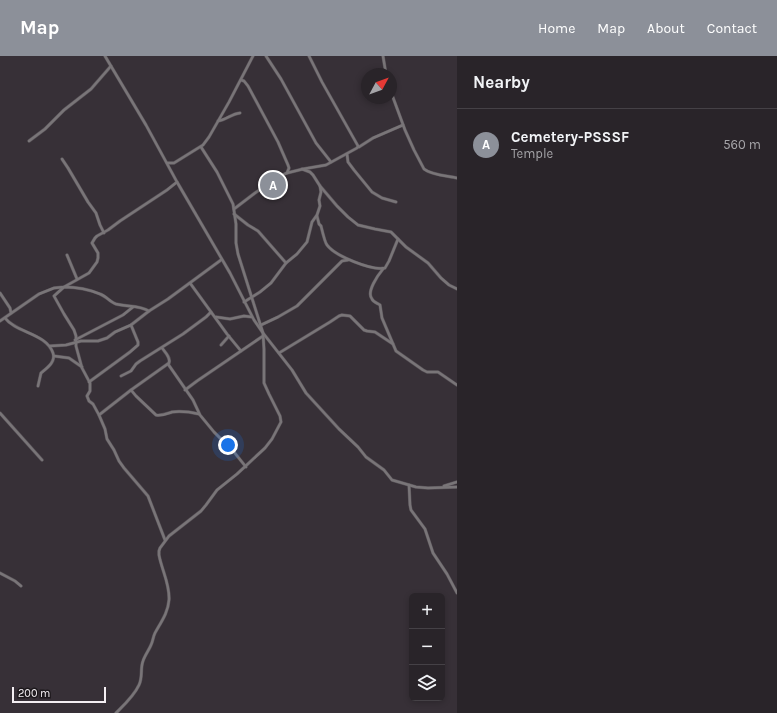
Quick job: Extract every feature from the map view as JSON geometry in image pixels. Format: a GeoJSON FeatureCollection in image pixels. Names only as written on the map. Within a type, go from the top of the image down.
{"type":"FeatureCollection","features":[{"type":"Feature","properties":{"kind":"street"},"geometry":{"type":"LineString","coordinates":[[105,56],[140,114],[177,182],[210,238],[252,317],[263,335],[292,370],[306,393],[366,457],[384,470],[392,480],[416,488],[457,487]]}},
{"type":"Feature","properties":{"kind":"street"},"geometry":{"type":"LineString","coordinates":[[167,163],[174,163],[201,147],[218,121],[253,56]]}},
{"type":"Feature","properties":{"kind":"street"},"geometry":{"type":"LineString","coordinates":[[266,56],[281,79],[316,143],[331,162]]}},
{"type":"Feature","properties":{"kind":"street"},"geometry":{"type":"LineString","coordinates":[[309,56],[358,147]]}},
{"type":"Feature","properties":{"kind":"street"},"geometry":{"type":"LineString","coordinates":[[383,56],[385,68]]}},
{"type":"Feature","properties":{"kind":"street"},"geometry":{"type":"LineString","coordinates":[[30,141],[45,129],[64,110],[91,89],[111,66]]}},
{"type":"Feature","properties":{"kind":"street"},"geometry":{"type":"LineString","coordinates":[[241,80],[248,86],[278,142],[289,168],[287,174]]}},
{"type":"Feature","properties":{"kind":"street"},"geometry":{"type":"LineString","coordinates":[[395,104],[414,150],[420,162],[427,171],[457,178]]}},
{"type":"Feature","properties":{"kind":"street"},"geometry":{"type":"LineString","coordinates":[[218,121],[240,113]]}},
{"type":"Feature","properties":{"kind":"street"},"geometry":{"type":"LineString","coordinates":[[234,209],[280,176],[302,169],[326,165],[373,138],[403,125]]}},
{"type":"Feature","properties":{"kind":"street"},"geometry":{"type":"LineString","coordinates":[[116,713],[139,684],[141,679],[142,663],[152,644],[155,633],[167,608],[169,599],[168,586],[159,556],[159,551],[169,536],[204,508],[217,490],[246,467],[265,448],[281,422],[280,416],[264,383],[263,335],[238,254],[236,243],[236,224],[232,200],[201,147]]}},
{"type":"Feature","properties":{"kind":"street"},"geometry":{"type":"LineString","coordinates":[[347,154],[348,162],[372,192],[382,198],[396,202]]}},
{"type":"Feature","properties":{"kind":"street"},"geometry":{"type":"LineString","coordinates":[[62,159],[96,213],[104,233]]}},
{"type":"Feature","properties":{"kind":"street"},"geometry":{"type":"LineString","coordinates":[[302,169],[310,172],[320,186],[344,213],[358,225],[391,232],[409,250],[428,262],[437,274],[449,285],[457,289]]}},
{"type":"Feature","properties":{"kind":"street"},"geometry":{"type":"LineString","coordinates":[[165,541],[148,496],[119,461],[107,439],[99,414],[87,396],[90,391],[89,382],[82,368],[76,346],[76,336],[55,298],[55,295],[64,287],[89,273],[97,262],[98,253],[92,243],[95,238],[177,182]]}},
{"type":"Feature","properties":{"kind":"street"},"geometry":{"type":"LineString","coordinates":[[244,302],[271,283],[286,263],[297,254],[307,242],[312,222],[317,215],[320,206],[320,186]]}},
{"type":"Feature","properties":{"kind":"street"},"geometry":{"type":"LineString","coordinates":[[234,214],[248,225],[258,230],[286,263]]}},
{"type":"Feature","properties":{"kind":"street"},"geometry":{"type":"LineString","coordinates":[[317,215],[327,244],[341,256],[370,267],[383,269]]}},
{"type":"Feature","properties":{"kind":"street"},"geometry":{"type":"LineString","coordinates":[[398,239],[389,261],[375,280],[370,296],[372,300],[380,305],[382,318],[396,351],[419,368],[427,372],[438,372],[456,385]]}},
{"type":"Feature","properties":{"kind":"street"},"geometry":{"type":"LineString","coordinates":[[68,255],[78,279]]}},
{"type":"Feature","properties":{"kind":"street"},"geometry":{"type":"LineString","coordinates":[[76,341],[98,341],[106,339],[115,332],[131,326],[149,311],[222,260]]}},
{"type":"Feature","properties":{"kind":"street"},"geometry":{"type":"LineString","coordinates":[[261,325],[297,306],[342,261],[349,260]]}},
{"type":"Feature","properties":{"kind":"street"},"geometry":{"type":"LineString","coordinates":[[190,283],[241,351]]}},
{"type":"Feature","properties":{"kind":"street"},"geometry":{"type":"LineString","coordinates":[[0,322],[39,294],[54,288],[64,287],[84,288],[101,294],[116,304],[143,308],[149,311]]}},
{"type":"Feature","properties":{"kind":"street"},"geometry":{"type":"LineString","coordinates":[[0,293],[10,308],[11,314]]}},
{"type":"Feature","properties":{"kind":"street"},"geometry":{"type":"LineString","coordinates":[[50,346],[66,345],[76,341],[123,315],[134,307]]}},
{"type":"Feature","properties":{"kind":"street"},"geometry":{"type":"LineString","coordinates":[[121,376],[131,371],[140,361],[183,334],[212,312]]}},
{"type":"Feature","properties":{"kind":"street"},"geometry":{"type":"LineString","coordinates":[[279,353],[342,315],[350,316],[364,330],[374,332],[393,344]]}},
{"type":"Feature","properties":{"kind":"street"},"geometry":{"type":"LineString","coordinates":[[216,317],[230,319],[244,316],[252,317]]}},
{"type":"Feature","properties":{"kind":"street"},"geometry":{"type":"LineString","coordinates":[[4,318],[10,324],[33,335],[50,346],[54,356],[49,366],[41,373],[38,386]]}},
{"type":"Feature","properties":{"kind":"street"},"geometry":{"type":"LineString","coordinates":[[89,382],[138,345],[131,326]]}},
{"type":"Feature","properties":{"kind":"street"},"geometry":{"type":"LineString","coordinates":[[186,390],[263,335]]}},
{"type":"Feature","properties":{"kind":"street"},"geometry":{"type":"LineString","coordinates":[[221,345],[229,336]]}},
{"type":"Feature","properties":{"kind":"street"},"geometry":{"type":"LineString","coordinates":[[162,348],[170,361],[168,364],[195,403],[199,414],[246,467]]}},
{"type":"Feature","properties":{"kind":"street"},"geometry":{"type":"LineString","coordinates":[[54,356],[69,358],[82,368]]}},
{"type":"Feature","properties":{"kind":"street"},"geometry":{"type":"LineString","coordinates":[[99,414],[168,364]]}},
{"type":"Feature","properties":{"kind":"street"},"geometry":{"type":"LineString","coordinates":[[131,390],[156,415],[159,416],[171,412],[184,411],[199,414]]}},
{"type":"Feature","properties":{"kind":"street"},"geometry":{"type":"LineString","coordinates":[[0,413],[42,460]]}},
{"type":"Feature","properties":{"kind":"street"},"geometry":{"type":"LineString","coordinates":[[440,488],[457,482]]}},
{"type":"Feature","properties":{"kind":"street"},"geometry":{"type":"LineString","coordinates":[[409,486],[411,510],[424,529],[433,553],[447,574],[457,593]]}},
{"type":"Feature","properties":{"kind":"street"},"geometry":{"type":"LineString","coordinates":[[0,572],[21,586]]}},
{"type":"Feature","properties":{"kind":"place","name":"Cemetery-PSSSF"},"geometry":{"type":"Point","coordinates":[273,185]}}]}
